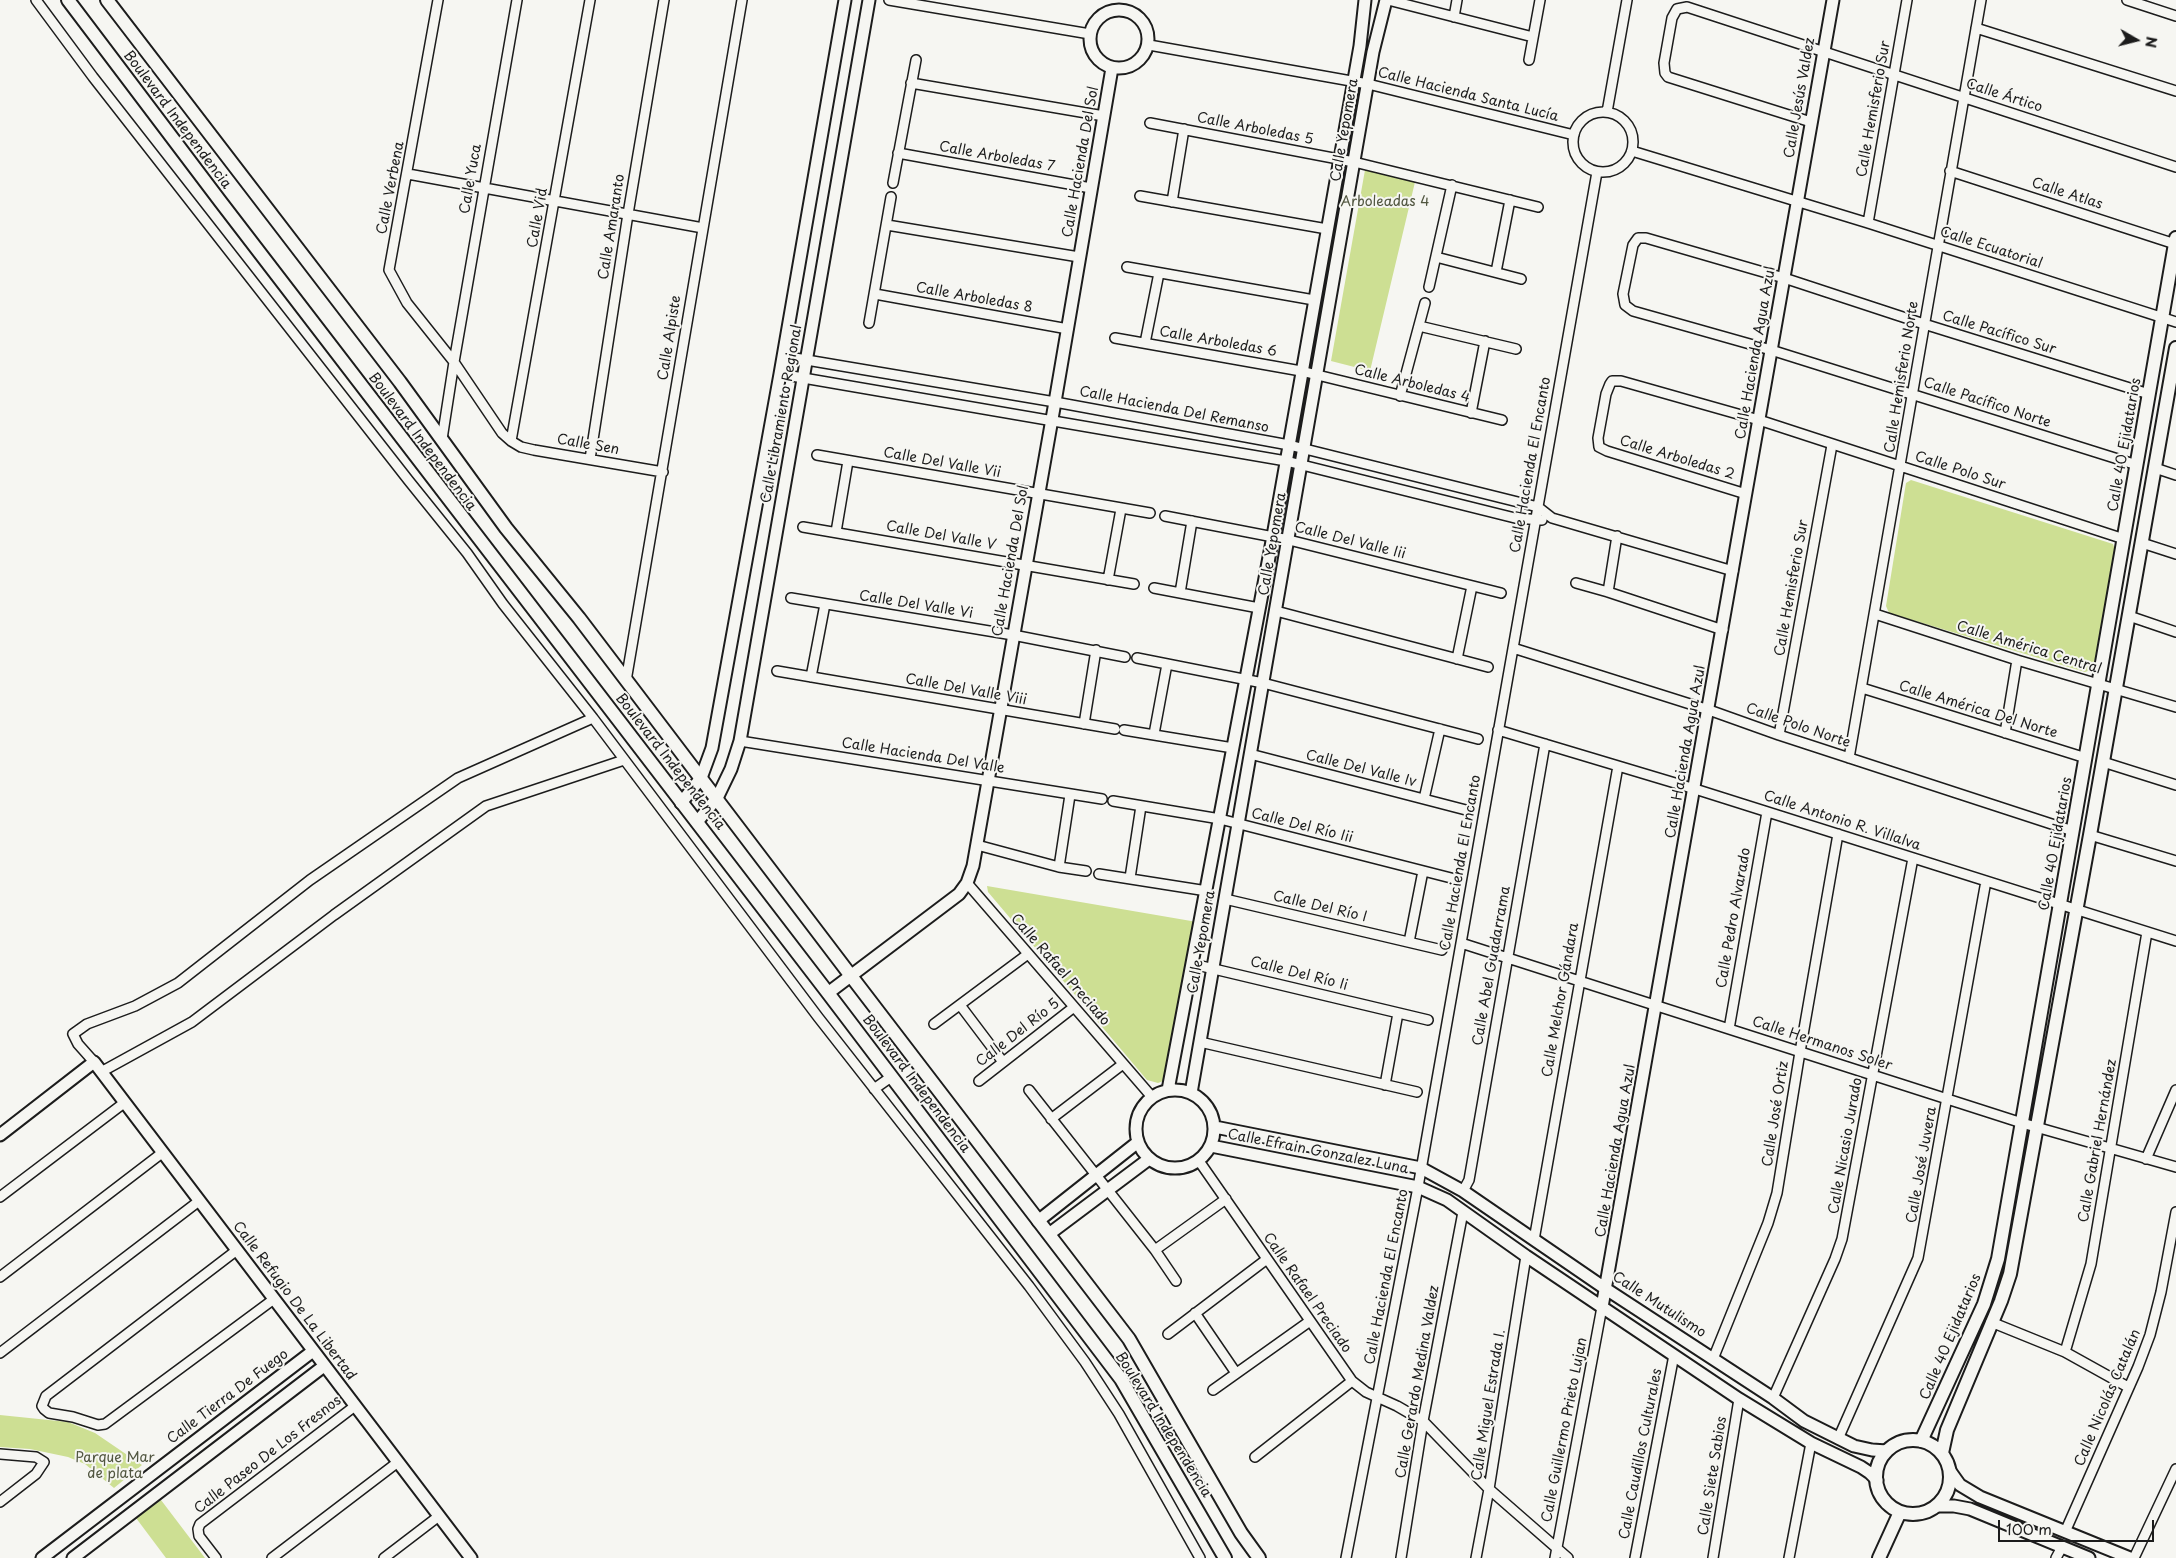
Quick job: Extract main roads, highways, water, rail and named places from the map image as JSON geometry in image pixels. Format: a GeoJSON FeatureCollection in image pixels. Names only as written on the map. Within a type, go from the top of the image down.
{"type":"FeatureCollection","features":[{"type":"Feature","properties":{"kind":"main road","name":"Boulevard Independencia"},"geometry":{"type":"LineString","coordinates":[[68,0],[1121,1379],[1225,1558]]}},
{"type":"Feature","properties":{"kind":"main road","name":"Boulevard Independencia"},"geometry":{"type":"LineString","coordinates":[[107,0],[400,382],[506,528],[579,618],[1130,1340],[1241,1533],[1259,1558]]}},
{"type":"Feature","properties":{"kind":"main road","name":"Calle 40 Ejidatarios"},"geometry":{"type":"LineString","coordinates":[[1922,1441],[1984,1304],[1993,1278],[2022,1123],[2176,241]]}},
{"type":"Feature","properties":{"kind":"main road"},"geometry":{"type":"LineString","coordinates":[[1942,1453],[1947,1430],[1970,1371],[2001,1301],[2010,1274],[2155,468],[2172,399],[2176,348]]}},
{"type":"Feature","properties":{"kind":"main road"},"geometry":{"type":"LineString","coordinates":[[1955,1365],[1970,1371]]}},
{"type":"Feature","properties":{"kind":"main road"},"geometry":{"type":"LineString","coordinates":[[1906,1440],[1922,1441],[1935,1446],[1942,1453],[1950,1471],[1950,1484],[1946,1496],[1938,1506],[1920,1514],[1900,1512],[1890,1506],[1882,1497],[1877,1480],[1878,1467],[1887,1451],[1896,1444],[1906,1440]]}},
{"type":"Feature","properties":{"kind":"main road"},"geometry":{"type":"LineString","coordinates":[[1879,1558],[1900,1512]]}},
{"type":"Feature","properties":{"kind":"park label","name":"Arboleadas 4"},"geometry":{"type":"Point","coordinates":[1385,202]}},
{"type":"Feature","properties":{"kind":"park label","name":"Parque Mar de plata"},"geometry":{"type":"Point","coordinates":[115,1466]}}]}
